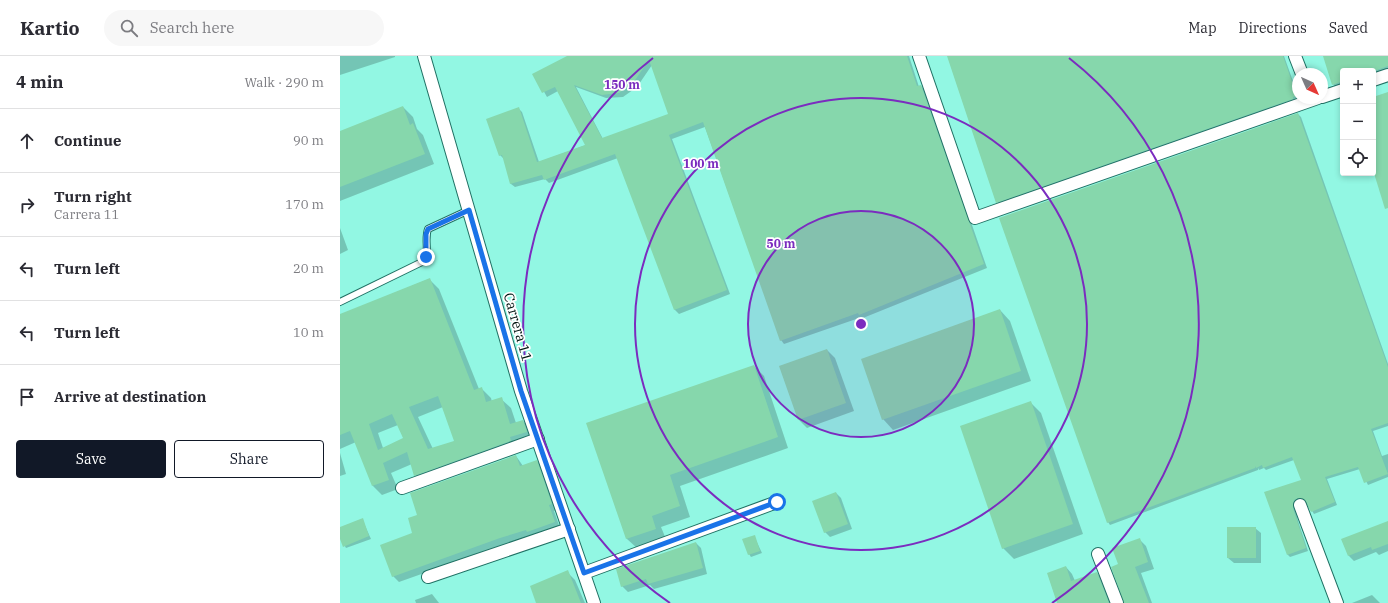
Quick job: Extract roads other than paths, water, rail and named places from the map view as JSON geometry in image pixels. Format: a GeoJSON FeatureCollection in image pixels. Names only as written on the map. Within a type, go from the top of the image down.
{"type":"FeatureCollection","features":[{"type":"Feature","properties":{"kind":"street","name":"Carrera 11"},"geometry":{"type":"LineString","coordinates":[[424,56],[519,385],[594,603]]}},
{"type":"Feature","properties":{"kind":"street"},"geometry":{"type":"LineString","coordinates":[[920,56],[975,218],[1299,104]]}},
{"type":"Feature","properties":{"kind":"street"},"geometry":{"type":"LineString","coordinates":[[1295,56],[1300,68]]}},
{"type":"Feature","properties":{"kind":"street"},"geometry":{"type":"LineString","coordinates":[[1376,79],[1388,75]]}},
{"type":"Feature","properties":{"kind":"street"},"geometry":{"type":"LineString","coordinates":[[1328,94],[1340,91]]}},
{"type":"Feature","properties":{"kind":"street"},"geometry":{"type":"LineString","coordinates":[[402,488],[538,438]]}},
{"type":"Feature","properties":{"kind":"street"},"geometry":{"type":"LineString","coordinates":[[584,573],[777,502]]}},
{"type":"Feature","properties":{"kind":"street"},"geometry":{"type":"LineString","coordinates":[[1300,505],[1337,603]]}},
{"type":"Feature","properties":{"kind":"street"},"geometry":{"type":"LineString","coordinates":[[428,577],[525,546],[569,529]]}},
{"type":"Feature","properties":{"kind":"street"},"geometry":{"type":"LineString","coordinates":[[1098,554],[1117,603]]}},
{"type":"Feature","properties":{"kind":"lane"},"geometry":{"type":"LineString","coordinates":[[340,302],[424,261],[426,257],[426,234],[428,229],[469,210]]}}]}
